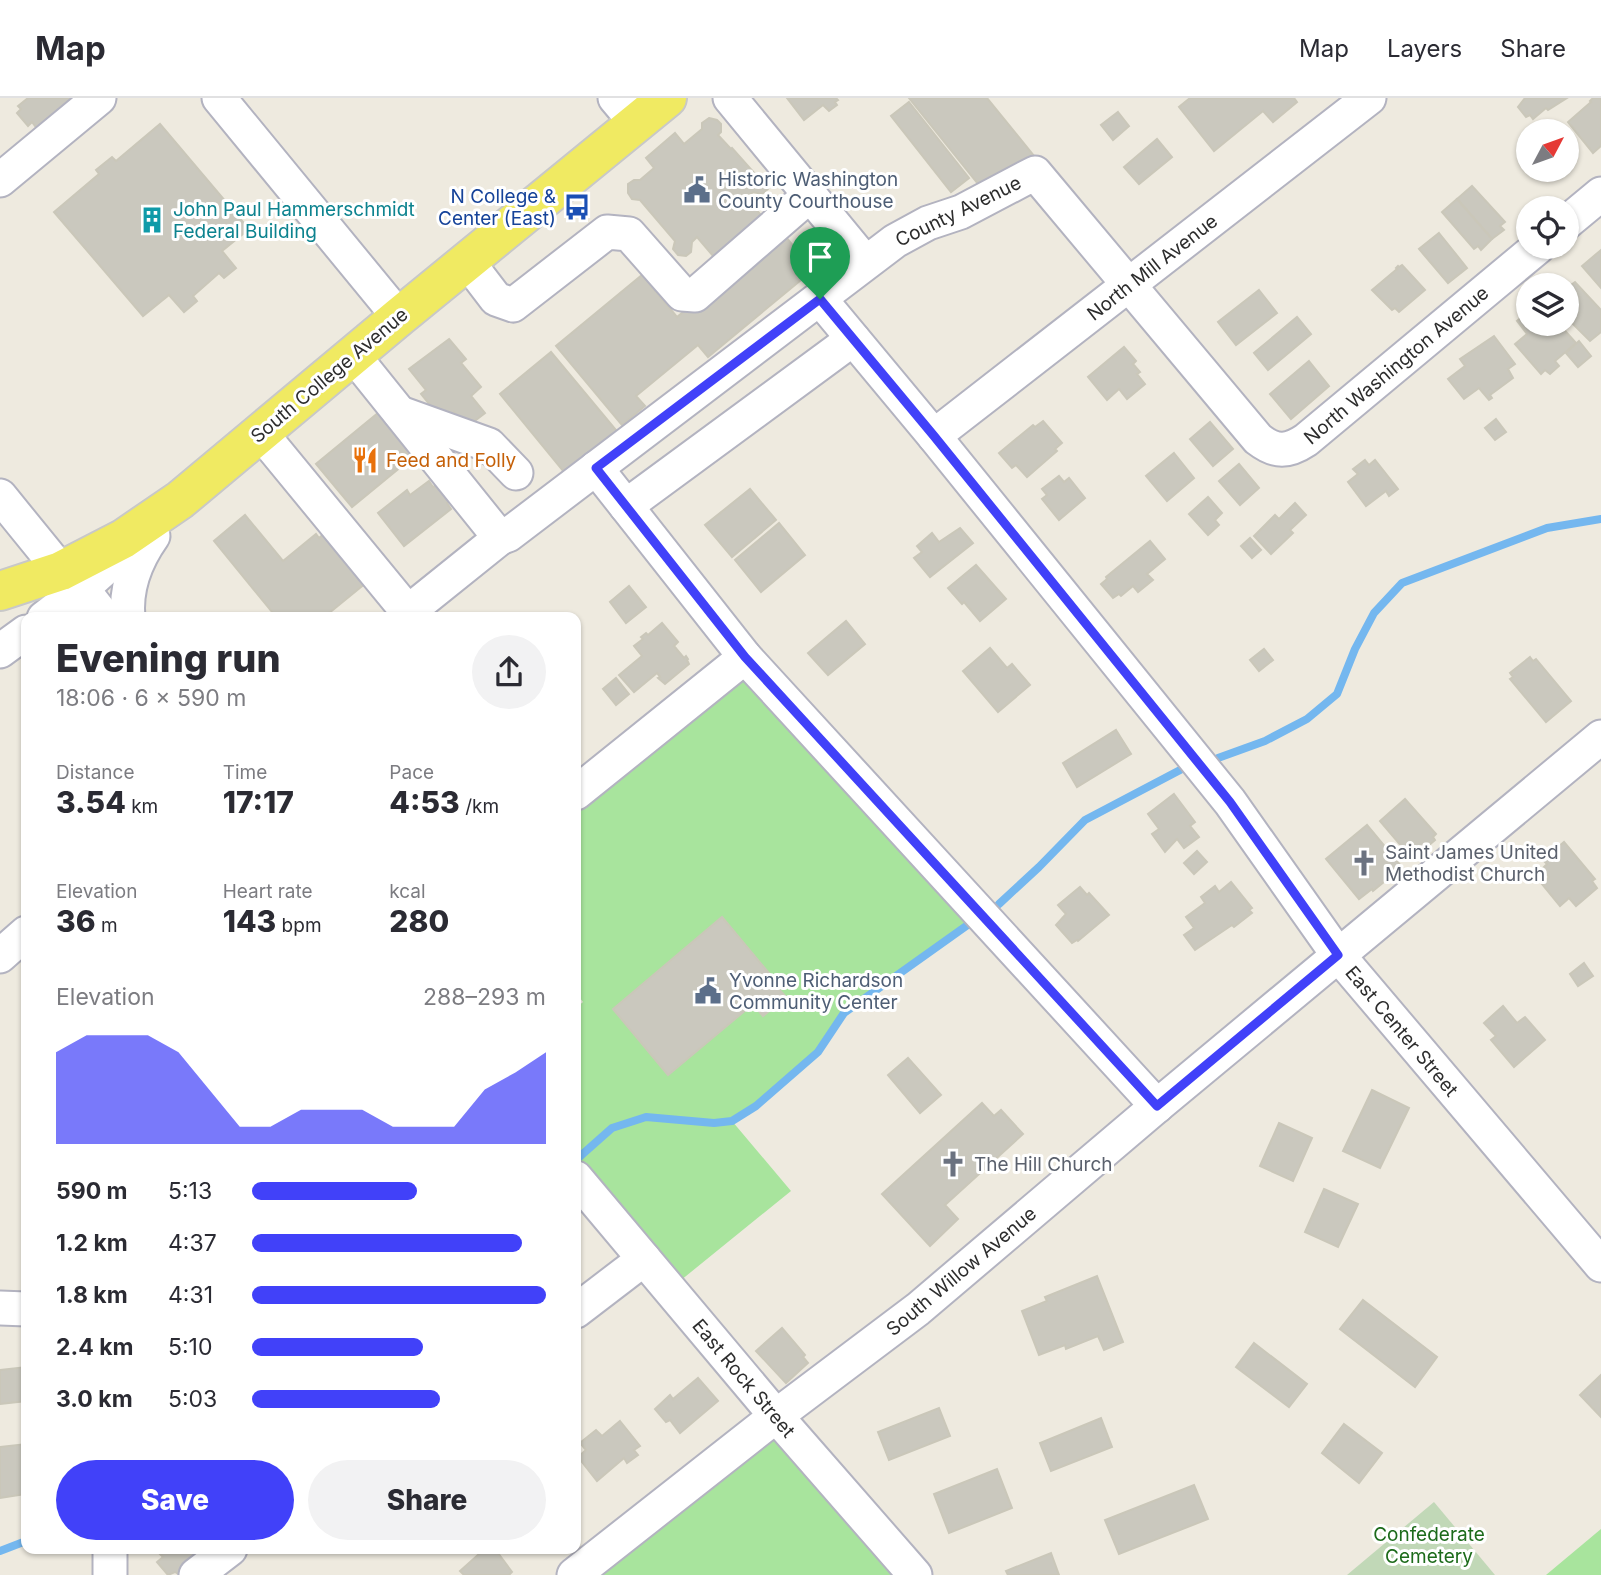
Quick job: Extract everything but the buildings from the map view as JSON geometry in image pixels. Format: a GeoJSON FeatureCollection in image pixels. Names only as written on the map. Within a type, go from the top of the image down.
{"type":"FeatureCollection","features":[{"type":"Feature","properties":{"kind":"main road","name":"South College Avenue"},"geometry":{"type":"LineString","coordinates":[[0,591],[70,576],[180,500],[467,261],[625,111],[667,98]]}},
{"type":"Feature","properties":{"kind":"street"},"geometry":{"type":"LineString","coordinates":[[0,180],[99,98]]}},
{"type":"Feature","properties":{"kind":"street"},"geometry":{"type":"LineString","coordinates":[[219,98],[399,317]]}},
{"type":"Feature","properties":{"kind":"street"},"geometry":{"type":"LineString","coordinates":[[730,98],[865,262]]}},
{"type":"Feature","properties":{"kind":"street","name":"North Mill Avenue"},"geometry":{"type":"LineString","coordinates":[[934,436],[1369,98]]}},
{"type":"Feature","properties":{"kind":"street","name":"County Avenue"},"geometry":{"type":"LineString","coordinates":[[407,612],[500,538],[508,536],[895,241],[928,223],[961,212],[1035,173],[1128,285]]}},
{"type":"Feature","properties":{"kind":"street"},"geometry":{"type":"LineString","coordinates":[[1579,212],[1601,194]]}},
{"type":"Feature","properties":{"kind":"street"},"geometry":{"type":"LineString","coordinates":[[467,261],[496,299],[513,305],[607,232],[629,234],[682,294],[695,295],[810,195]]}},
{"type":"Feature","properties":{"kind":"street","name":"North Washington Avenue"},"geometry":{"type":"LineString","coordinates":[[1128,285],[1258,439],[1269,447],[1283,451],[1306,440],[1524,259]]}},
{"type":"Feature","properties":{"kind":"street","name":"East Center Street"},"geometry":{"type":"LineString","coordinates":[[820,299],[1230,802],[1338,955],[1601,1265]]}},
{"type":"Feature","properties":{"kind":"street"},"geometry":{"type":"LineString","coordinates":[[626,506],[853,339]]}},
{"type":"Feature","properties":{"kind":"street"},"geometry":{"type":"LineString","coordinates":[[352,355],[500,538]]}},
{"type":"Feature","properties":{"kind":"street"},"geometry":{"type":"LineString","coordinates":[[400,413],[489,445],[516,473]]}},
{"type":"Feature","properties":{"kind":"street"},"geometry":{"type":"LineString","coordinates":[[260,432],[401,612]]}},
{"type":"Feature","properties":{"kind":"street"},"geometry":{"type":"LineString","coordinates":[[596,468],[745,657],[1157,1106]]}},
{"type":"Feature","properties":{"kind":"street"},"geometry":{"type":"LineString","coordinates":[[0,496],[100,612]]}},
{"type":"Feature","properties":{"kind":"street"},"geometry":{"type":"LineString","coordinates":[[127,612],[130,583],[140,555],[180,500]]}},
{"type":"Feature","properties":{"kind":"street"},"geometry":{"type":"LineString","coordinates":[[48,612],[70,576]]}},
{"type":"Feature","properties":{"kind":"street"},"geometry":{"type":"LineString","coordinates":[[0,652],[21,636]]}},
{"type":"Feature","properties":{"kind":"street"},"geometry":{"type":"LineString","coordinates":[[581,789],[745,657]]}},
{"type":"Feature","properties":{"kind":"street","name":"South Willow Avenue"},"geometry":{"type":"LineString","coordinates":[[574,1575],[776,1416],[918,1310],[1157,1106],[1601,737]]}},
{"type":"Feature","properties":{"kind":"street"},"geometry":{"type":"LineString","coordinates":[[0,956],[21,937]]}},
{"type":"Feature","properties":{"kind":"street","name":"East Rock Street"},"geometry":{"type":"LineString","coordinates":[[581,1184],[776,1416],[915,1575]]}},
{"type":"Feature","properties":{"kind":"street"},"geometry":{"type":"LineString","coordinates":[[581,1307],[644,1259]]}},
{"type":"Feature","properties":{"kind":"street"},"geometry":{"type":"LineString","coordinates":[[0,1308],[21,1308]]}},
{"type":"Feature","properties":{"kind":"street"},"geometry":{"type":"LineString","coordinates":[[110,1554],[110,1575]]}},
{"type":"Feature","properties":{"kind":"street"},"geometry":{"type":"LineString","coordinates":[[196,1575],[223,1554]]}},
{"type":"Feature","properties":{"kind":"green space"},"geometry":{"type":"Polygon","coordinates":[[[745,657],[982,915],[844,1013],[818,1052],[756,1106],[732,1121],[791,1191],[670,1289],[581,1184],[581,789],[745,657]]]}},
{"type":"Feature","properties":{"kind":"green space"},"geometry":{"type":"Polygon","coordinates":[[[776,1416],[915,1575],[574,1575],[776,1416]]]}},
{"type":"Feature","properties":{"kind":"green space","name":"Confederate Cemetery"},"geometry":{"type":"Polygon","coordinates":[[[1434,1502],[1495,1575],[1347,1575],[1434,1502]]]}},
{"type":"Feature","properties":{"kind":"green space"},"geometry":{"type":"Polygon","coordinates":[[[1601,1529],[1601,1575],[1546,1575],[1601,1529]]]}},
{"type":"Feature","properties":{"kind":"waterway"},"geometry":{"type":"LineString","coordinates":[[1218,758],[1265,741],[1307,719],[1337,694],[1355,649],[1374,613],[1402,583],[1547,528],[1601,519]]}},
{"type":"Feature","properties":{"kind":"waterway"},"geometry":{"type":"LineString","coordinates":[[999,904],[1085,820],[1182,769]]}},
{"type":"Feature","properties":{"kind":"waterway"},"geometry":{"type":"LineString","coordinates":[[581,1155],[612,1128],[646,1117],[714,1123],[732,1121],[756,1106],[818,1052],[844,1013],[969,924]]}},
{"type":"Feature","properties":{"kind":"waterway"},"geometry":{"type":"LineString","coordinates":[[0,1551],[21,1543]]}},
{"type":"Feature","properties":{"kind":"place","name":"Historic Washington County Courthouse"},"geometry":{"type":"Point","coordinates":[697,190]}},
{"type":"Feature","properties":{"kind":"place","name":"N College & Center (East)"},"geometry":{"type":"Point","coordinates":[577,207]}},
{"type":"Feature","properties":{"kind":"place","name":"John Paul Hammerschmidt Federal Building"},"geometry":{"type":"Point","coordinates":[152,220]}},
{"type":"Feature","properties":{"kind":"place","name":"Feed and Folly"},"geometry":{"type":"Point","coordinates":[365,460]}},
{"type":"Feature","properties":{"kind":"place","name":"Saint James United Methodist Church"},"geometry":{"type":"Point","coordinates":[1364,863]}},
{"type":"Feature","properties":{"kind":"place","name":"Yvonne Richardson Community Center"},"geometry":{"type":"Point","coordinates":[708,991]}},
{"type":"Feature","properties":{"kind":"place","name":"The Hill Church"},"geometry":{"type":"Point","coordinates":[953,1164]}},
{"type":"Feature","properties":{"kind":"route"},"geometry":{"type":"LineString","coordinates":[[820,299],[1230,802],[1338,955],[1157,1106],[745,657],[596,468],[820,299]]}}]}
